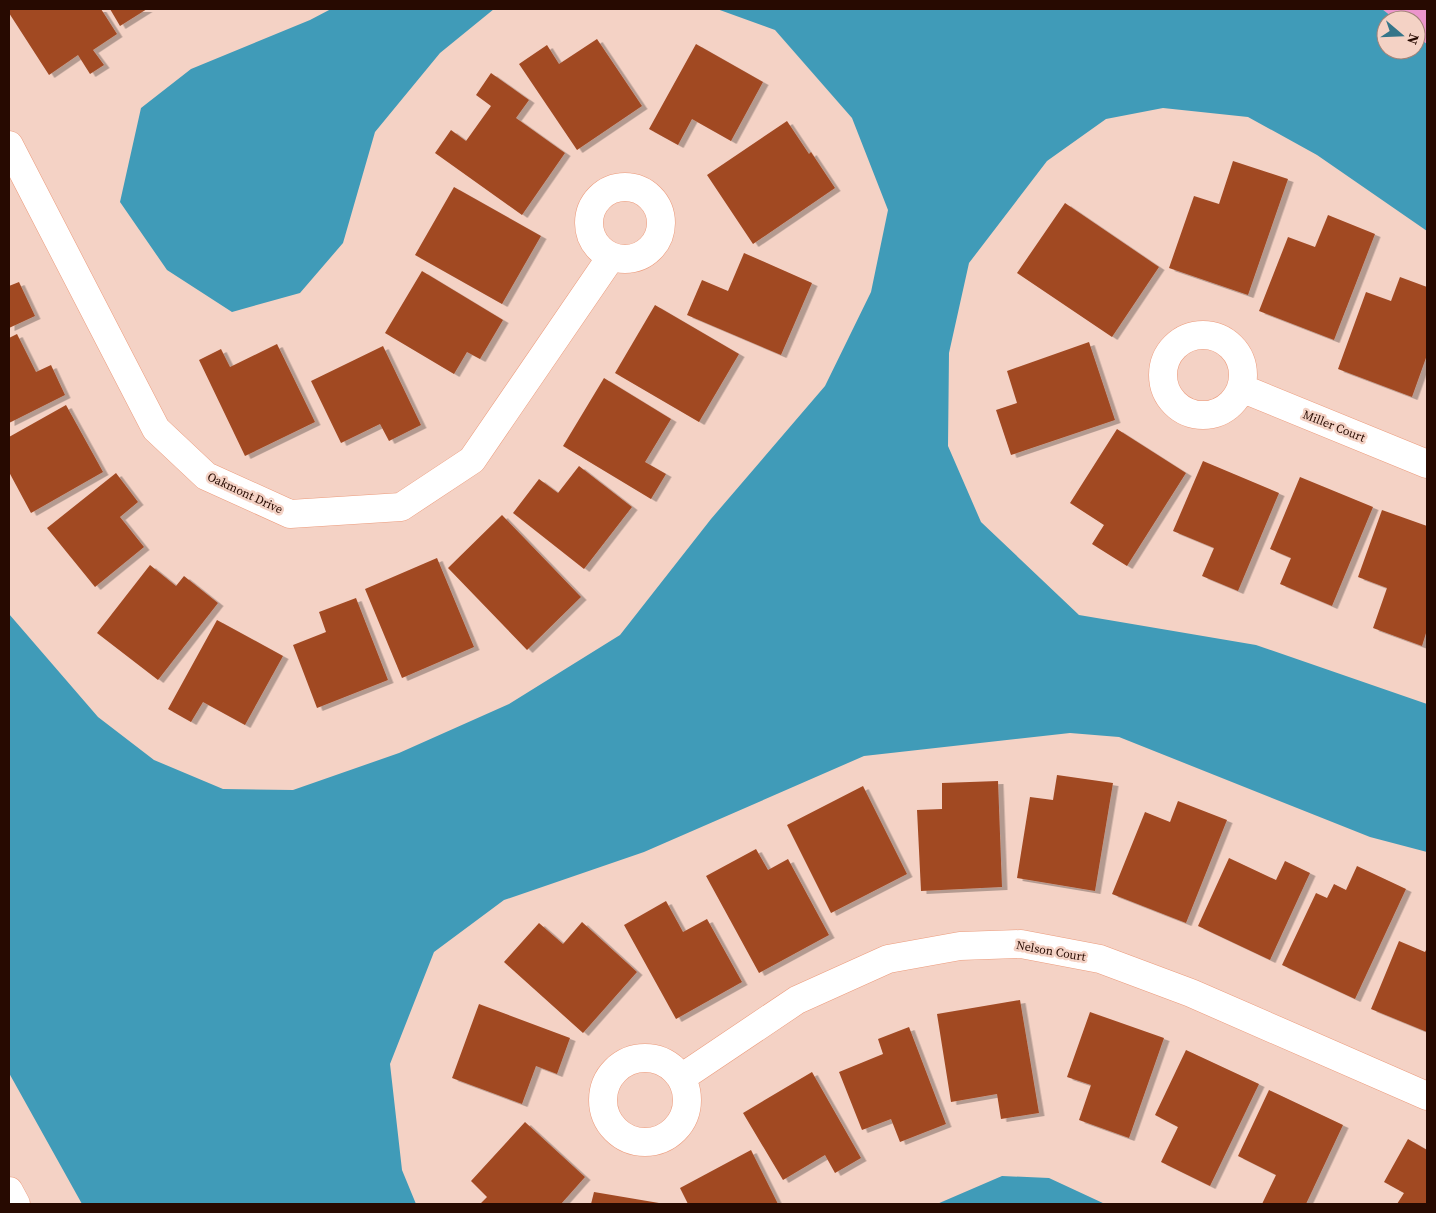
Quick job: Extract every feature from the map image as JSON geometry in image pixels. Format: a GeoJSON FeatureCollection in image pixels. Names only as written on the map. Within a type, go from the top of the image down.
{"type":"FeatureCollection","features":[{"type":"Feature","properties":{"kind":"street","name":"Oakmont Drive"},"geometry":{"type":"LineString","coordinates":[[9,145],[156,429],[206,476],[290,514],[401,507],[472,460],[611,257]]}},
{"type":"Feature","properties":{"kind":"street","name":"Miller Court"},"geometry":{"type":"LineString","coordinates":[[1241,388],[1427,464]]}},
{"type":"Feature","properties":{"kind":"street","name":"Nelson Court"},"geometry":{"type":"LineString","coordinates":[[681,1078],[796,1000],[888,958],[960,946],[1021,944],[1100,959],[1190,993],[1427,1096]]}},
{"type":"Feature","properties":{"kind":"street"},"geometry":{"type":"LineString","coordinates":[[9,1190],[16,1204]]}},
{"type":"Feature","properties":{"kind":"shaded area"},"geometry":{"type":"Polygon","coordinates":[[[1382,9],[1427,9],[1427,44],[1426,10],[1382,9]]]}},
{"type":"Feature","properties":{"kind":"water"},"geometry":{"type":"Polygon","coordinates":[[[331,9],[494,9],[440,53],[375,132],[343,243],[300,293],[232,312],[167,270],[120,202],[141,108],[191,69],[310,20],[331,9]]]}},
{"type":"Feature","properties":{"kind":"water"},"geometry":{"type":"Polygon","coordinates":[[[717,9],[1382,9],[1383,10],[1376,10],[1376,60],[1426,60],[1427,44],[1427,231],[1317,155],[1248,117],[1163,108],[1106,119],[1047,161],[969,263],[949,353],[948,446],[981,522],[1079,615],[1256,645],[1427,704],[1427,852],[1370,837],[1119,737],[1070,733],[864,756],[644,852],[504,900],[434,952],[390,1064],[402,1170],[416,1204],[82,1204],[9,1073],[9,614],[98,717],[154,760],[223,789],[293,790],[399,753],[509,704],[620,635],[711,519],[825,386],[871,292],[888,210],[852,118],[775,30],[717,9]]]}},
{"type":"Feature","properties":{"kind":"water"},"geometry":{"type":"Polygon","coordinates":[[[1002,1176],[1049,1178],[1105,1204],[937,1204],[1002,1176]]]}},
{"type":"Feature","properties":{"kind":"building"},"geometry":{"type":"Polygon","coordinates":[[[9,9],[101,9],[117,34],[93,50],[104,65],[90,74],[78,55],[49,75],[9,13],[9,9]]]}},
{"type":"Feature","properties":{"kind":"building"},"geometry":{"type":"Polygon","coordinates":[[[110,9],[147,9],[120,26],[110,9]]]}},
{"type":"Feature","properties":{"kind":"building"},"geometry":{"type":"Polygon","coordinates":[[[597,39],[642,106],[577,150],[519,64],[547,45],[559,64],[597,39]]]}},
{"type":"Feature","properties":{"kind":"building"},"geometry":{"type":"Polygon","coordinates":[[[696,44],[763,82],[731,141],[692,119],[678,145],[649,129],[696,44]]]}},
{"type":"Feature","properties":{"kind":"building"},"geometry":{"type":"Polygon","coordinates":[[[491,73],[529,100],[516,118],[565,153],[522,215],[435,153],[451,130],[466,141],[491,106],[476,95],[491,73]]]}},
{"type":"Feature","properties":{"kind":"building"},"geometry":{"type":"Polygon","coordinates":[[[787,121],[835,188],[753,244],[707,175],[787,121]]]}},
{"type":"Feature","properties":{"kind":"building"},"geometry":{"type":"Polygon","coordinates":[[[1233,161],[1288,179],[1248,295],[1169,268],[1194,196],[1219,204],[1233,161]]]}},
{"type":"Feature","properties":{"kind":"building"},"geometry":{"type":"Polygon","coordinates":[[[454,187],[541,236],[502,304],[415,255],[454,187]]]}},
{"type":"Feature","properties":{"kind":"building"},"geometry":{"type":"Polygon","coordinates":[[[1065,203],[1159,267],[1112,337],[1017,273],[1065,203]]]}},
{"type":"Feature","properties":{"kind":"building"},"geometry":{"type":"Polygon","coordinates":[[[1328,215],[1375,234],[1334,340],[1259,311],[1288,237],[1315,247],[1328,215]]]}},
{"type":"Feature","properties":{"kind":"building"},"geometry":{"type":"Polygon","coordinates":[[[744,253],[812,283],[781,355],[687,315],[702,280],[728,291],[744,253]]]}},
{"type":"Feature","properties":{"kind":"building"},"geometry":{"type":"Polygon","coordinates":[[[422,271],[503,320],[480,359],[467,352],[454,374],[385,333],[422,271]]]}},
{"type":"Feature","properties":{"kind":"building"},"geometry":{"type":"Polygon","coordinates":[[[1400,277],[1427,287],[1427,355],[1412,397],[1338,369],[1366,292],[1391,301],[1400,277]]]}},
{"type":"Feature","properties":{"kind":"building"},"geometry":{"type":"Polygon","coordinates":[[[19,282],[35,316],[9,328],[9,286],[19,282]]]}},
{"type":"Feature","properties":{"kind":"building"},"geometry":{"type":"Polygon","coordinates":[[[655,305],[739,354],[699,422],[615,373],[655,305]]]}},
{"type":"Feature","properties":{"kind":"building"},"geometry":{"type":"Polygon","coordinates":[[[17,334],[36,372],[51,365],[65,395],[9,423],[9,338],[17,334]]]}},
{"type":"Feature","properties":{"kind":"building"},"geometry":{"type":"Polygon","coordinates":[[[1089,342],[1115,420],[1011,455],[996,410],[1017,403],[1007,371],[1089,342]]]}},
{"type":"Feature","properties":{"kind":"building"},"geometry":{"type":"Polygon","coordinates":[[[277,344],[315,422],[245,456],[199,360],[221,349],[230,367],[277,344]]]}},
{"type":"Feature","properties":{"kind":"building"},"geometry":{"type":"Polygon","coordinates":[[[383,346],[421,425],[389,441],[380,424],[341,443],[311,381],[383,346]]]}},
{"type":"Feature","properties":{"kind":"building"},"geometry":{"type":"Polygon","coordinates":[[[604,378],[671,419],[645,462],[666,474],[651,499],[563,446],[604,378]]]}},
{"type":"Feature","properties":{"kind":"building"},"geometry":{"type":"Polygon","coordinates":[[[66,405],[103,472],[31,513],[9,472],[9,437],[66,405]]]}},
{"type":"Feature","properties":{"kind":"building"},"geometry":{"type":"Polygon","coordinates":[[[1117,429],[1186,473],[1127,566],[1092,544],[1104,525],[1070,503],[1117,429]]]}},
{"type":"Feature","properties":{"kind":"building"},"geometry":{"type":"Polygon","coordinates":[[[1203,461],[1279,493],[1238,591],[1202,576],[1214,548],[1173,531],[1203,461]]]}},
{"type":"Feature","properties":{"kind":"building"},"geometry":{"type":"Polygon","coordinates":[[[579,466],[632,507],[584,569],[513,513],[539,479],[558,493],[579,466]]]}},
{"type":"Feature","properties":{"kind":"building"},"geometry":{"type":"Polygon","coordinates":[[[116,473],[138,502],[120,517],[144,547],[95,587],[47,528],[116,473]]]}},
{"type":"Feature","properties":{"kind":"building"},"geometry":{"type":"Polygon","coordinates":[[[1300,477],[1373,507],[1332,606],[1280,584],[1291,558],[1270,549],[1300,477]]]}},
{"type":"Feature","properties":{"kind":"building"},"geometry":{"type":"Polygon","coordinates":[[[1382,510],[1427,526],[1427,630],[1422,646],[1373,628],[1387,588],[1358,577],[1382,510]]]}},
{"type":"Feature","properties":{"kind":"building"},"geometry":{"type":"Polygon","coordinates":[[[502,515],[581,597],[527,650],[448,568],[502,515]]]}},
{"type":"Feature","properties":{"kind":"building"},"geometry":{"type":"Polygon","coordinates":[[[437,558],[474,647],[402,678],[365,589],[437,558]]]}},
{"type":"Feature","properties":{"kind":"building"},"geometry":{"type":"Polygon","coordinates":[[[150,565],[176,586],[184,576],[218,603],[158,680],[97,633],[150,565]]]}},
{"type":"Feature","properties":{"kind":"building"},"geometry":{"type":"Polygon","coordinates":[[[356,598],[388,680],[317,708],[293,645],[326,632],[319,612],[356,598]]]}},
{"type":"Feature","properties":{"kind":"building"},"geometry":{"type":"Polygon","coordinates":[[[217,620],[283,656],[245,725],[203,702],[191,722],[168,709],[217,620]]]}},
{"type":"Feature","properties":{"kind":"building"},"geometry":{"type":"Polygon","coordinates":[[[1057,775],[1113,783],[1095,891],[1017,878],[1030,797],[1053,800],[1057,775]]]}},
{"type":"Feature","properties":{"kind":"building"},"geometry":{"type":"Polygon","coordinates":[[[998,781],[1002,887],[921,891],[917,810],[942,809],[942,783],[998,781]]]}},
{"type":"Feature","properties":{"kind":"building"},"geometry":{"type":"Polygon","coordinates":[[[863,786],[907,874],[831,913],[787,825],[863,786]]]}},
{"type":"Feature","properties":{"kind":"building"},"geometry":{"type":"Polygon","coordinates":[[[1178,801],[1227,820],[1186,923],[1112,894],[1145,812],[1170,822],[1178,801]]]}},
{"type":"Feature","properties":{"kind":"building"},"geometry":{"type":"Polygon","coordinates":[[[756,849],[768,870],[788,859],[829,935],[759,973],[706,876],[756,849]]]}},
{"type":"Feature","properties":{"kind":"building"},"geometry":{"type":"Polygon","coordinates":[[[1229,858],[1276,880],[1285,861],[1310,873],[1270,960],[1198,926],[1229,858]]]}},
{"type":"Feature","properties":{"kind":"building"},"geometry":{"type":"Polygon","coordinates":[[[1357,866],[1406,889],[1355,999],[1282,965],[1316,893],[1327,898],[1334,884],[1346,890],[1357,866]]]}},
{"type":"Feature","properties":{"kind":"building"},"geometry":{"type":"Polygon","coordinates":[[[666,901],[683,932],[707,919],[742,982],[676,1019],[624,925],[666,901]]]}},
{"type":"Feature","properties":{"kind":"building"},"geometry":{"type":"Polygon","coordinates":[[[582,922],[637,972],[583,1033],[504,962],[539,923],[563,944],[582,922]]]}},
{"type":"Feature","properties":{"kind":"building"},"geometry":{"type":"Polygon","coordinates":[[[1399,941],[1425,952],[1427,948],[1427,1032],[1371,1009],[1399,941]]]}},
{"type":"Feature","properties":{"kind":"building"},"geometry":{"type":"Polygon","coordinates":[[[1020,1000],[1039,1113],[1001,1119],[997,1094],[951,1102],[937,1014],[1020,1000]]]}},
{"type":"Feature","properties":{"kind":"building"},"geometry":{"type":"Polygon","coordinates":[[[479,1004],[570,1038],[557,1074],[536,1066],[522,1104],[452,1078],[479,1004]]]}},
{"type":"Feature","properties":{"kind":"building"},"geometry":{"type":"Polygon","coordinates":[[[1090,1012],[1164,1038],[1129,1138],[1079,1120],[1091,1085],[1067,1077],[1090,1012]]]}},
{"type":"Feature","properties":{"kind":"building"},"geometry":{"type":"Polygon","coordinates":[[[909,1027],[946,1124],[900,1142],[891,1119],[862,1130],[839,1072],[883,1054],[878,1039],[909,1027]]]}},
{"type":"Feature","properties":{"kind":"building"},"geometry":{"type":"Polygon","coordinates":[[[1186,1050],[1259,1084],[1210,1186],[1161,1162],[1178,1127],[1155,1115],[1186,1050]]]}},
{"type":"Feature","properties":{"kind":"building"},"geometry":{"type":"Polygon","coordinates":[[[812,1072],[861,1158],[835,1173],[825,1155],[783,1180],[743,1113],[812,1072]]]}},
{"type":"Feature","properties":{"kind":"building"},"geometry":{"type":"Polygon","coordinates":[[[1269,1090],[1343,1125],[1306,1204],[1262,1204],[1276,1175],[1238,1156],[1269,1090]]]}},
{"type":"Feature","properties":{"kind":"building"},"geometry":{"type":"Polygon","coordinates":[[[525,1122],[585,1177],[561,1204],[480,1204],[487,1197],[471,1181],[525,1122]]]}},
{"type":"Feature","properties":{"kind":"building"},"geometry":{"type":"Polygon","coordinates":[[[1408,1139],[1427,1150],[1427,1204],[1397,1204],[1404,1193],[1384,1182],[1408,1139]]]}},
{"type":"Feature","properties":{"kind":"building"},"geometry":{"type":"Polygon","coordinates":[[[751,1150],[778,1204],[688,1204],[680,1188],[751,1150]]]}},
{"type":"Feature","properties":{"kind":"building"},"geometry":{"type":"Polygon","coordinates":[[[594,1192],[659,1203],[659,1204],[591,1204],[594,1192]]]}}]}
